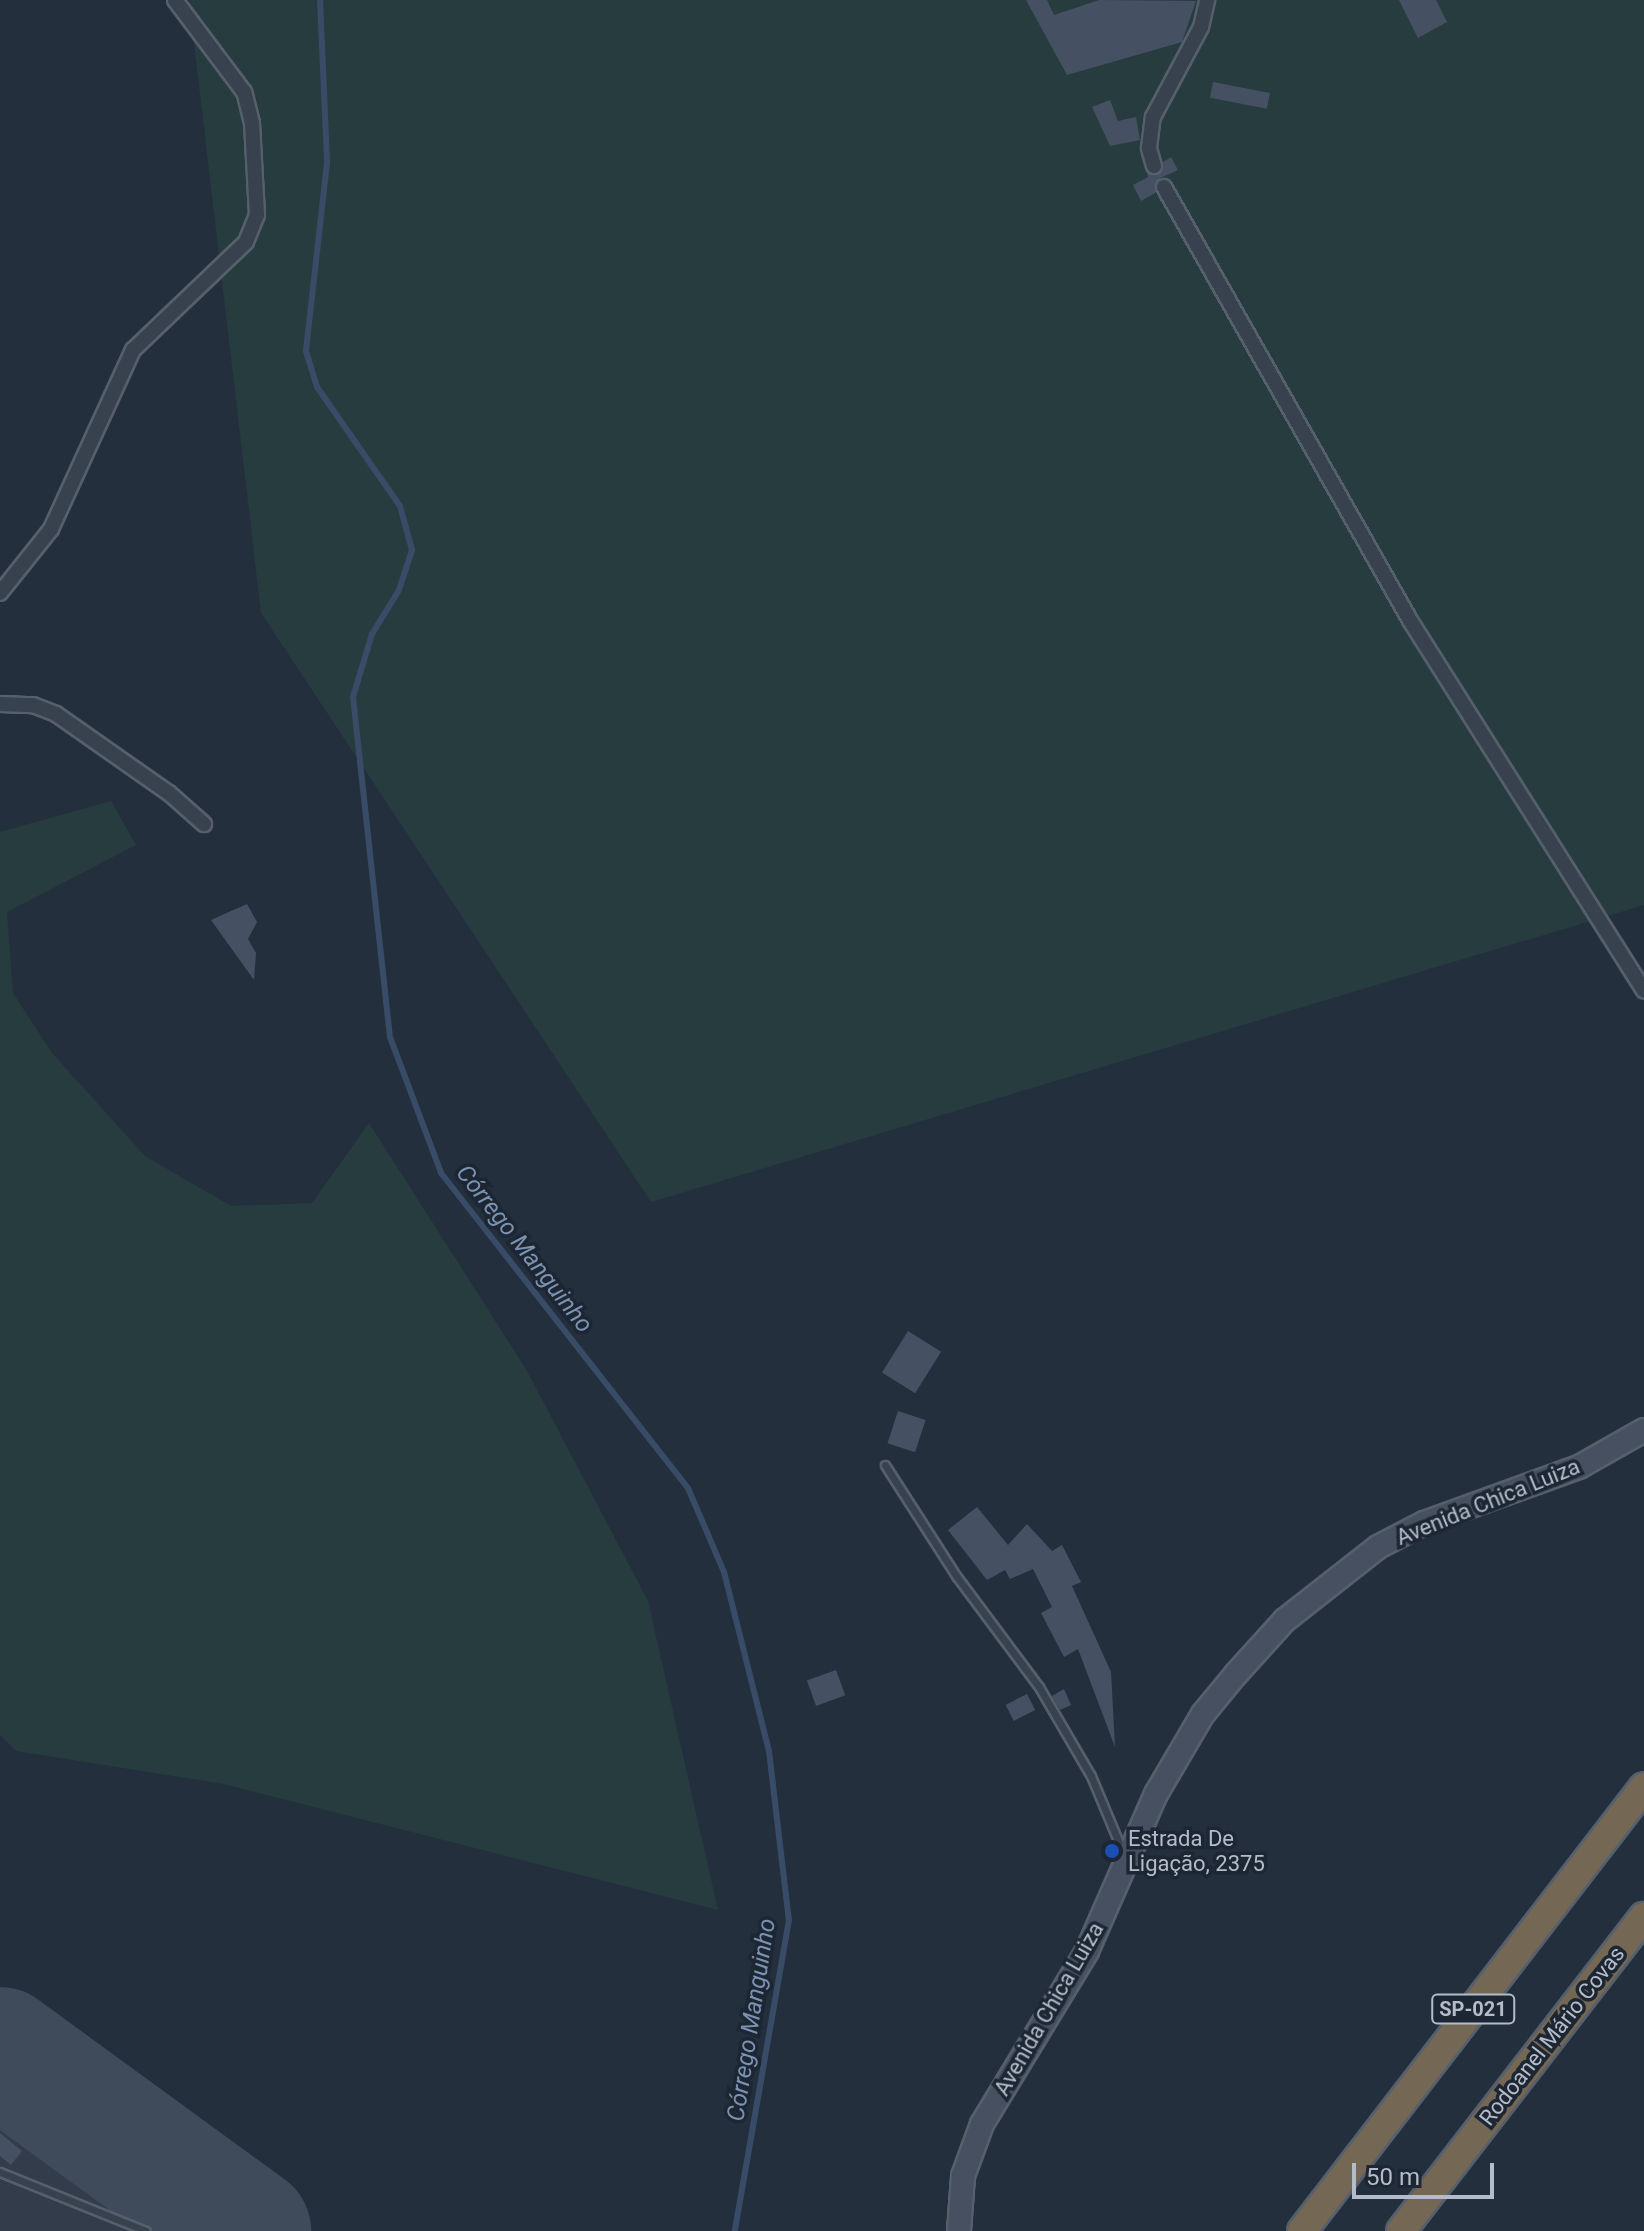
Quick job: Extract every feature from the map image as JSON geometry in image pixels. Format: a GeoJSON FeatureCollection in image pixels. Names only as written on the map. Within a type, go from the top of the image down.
{"type":"FeatureCollection","features":[{"type":"Feature","properties":{"kind":"highway","name":"SP-021"},"geometry":{"type":"LineString","coordinates":[[1302,2231],[1644,1787]]}},
{"type":"Feature","properties":{"kind":"highway","name":"Rodoanel Mário Covas"},"geometry":{"type":"LineString","coordinates":[[1401,2231],[1644,1917]]}},
{"type":"Feature","properties":{"kind":"main road","name":"Avenida Chica Luiza"},"geometry":{"type":"LineString","coordinates":[[959,2231],[963,2176],[982,2124],[1079,1965],[1156,1794],[1203,1714],[1285,1620],[1378,1547],[1424,1523],[1579,1467],[1644,1430]]}},
{"type":"Feature","properties":{"kind":"street"},"geometry":{"type":"LineString","coordinates":[[0,593],[51,529],[133,350],[246,242],[257,215],[252,123],[244,92],[175,0]]}},
{"type":"Feature","properties":{"kind":"street"},"geometry":{"type":"LineString","coordinates":[[1154,166],[1149,148],[1153,117],[1201,27],[1207,0]]}},
{"type":"Feature","properties":{"kind":"street"},"geometry":{"type":"LineString","coordinates":[[1164,187],[1411,622],[1644,991]]}},
{"type":"Feature","properties":{"kind":"street"},"geometry":{"type":"LineString","coordinates":[[0,704],[33,705],[56,714],[169,793],[204,824]]}},
{"type":"Feature","properties":{"kind":"lane"},"geometry":{"type":"LineString","coordinates":[[885,1465],[957,1577],[1039,1687],[1091,1776],[1126,1860]]}},
{"type":"Feature","properties":{"kind":"lane"},"geometry":{"type":"LineString","coordinates":[[0,2172],[146,2231]]}},
{"type":"Feature","properties":{"kind":"shaded area"},"geometry":{"type":"Polygon","coordinates":[[[0,2014],[278,2220],[269,2231],[0,2231],[0,2014]]]}},
{"type":"Feature","properties":{"kind":"green space"},"geometry":{"type":"Polygon","coordinates":[[[189,0],[1644,0],[1644,905],[651,1202],[261,613],[189,0]]]}},
{"type":"Feature","properties":{"kind":"green space"},"geometry":{"type":"Polygon","coordinates":[[[111,801],[136,845],[7,912],[13,993],[52,1053],[145,1156],[231,1206],[312,1203],[369,1123],[526,1369],[648,1601],[718,1910],[224,1784],[16,1751],[0,1735],[0,832],[111,801]]]}},
{"type":"Feature","properties":{"kind":"building"},"geometry":{"type":"Polygon","coordinates":[[[1026,0],[1047,0],[1054,15],[1099,0],[1196,1],[1182,42],[1067,75],[1026,0]]]}},
{"type":"Feature","properties":{"kind":"building"},"geometry":{"type":"Polygon","coordinates":[[[1399,0],[1436,0],[1447,22],[1418,38],[1399,0]]]}},
{"type":"Feature","properties":{"kind":"building"},"geometry":{"type":"Polygon","coordinates":[[[1213,82],[1270,93],[1267,109],[1210,98],[1213,82]]]}},
{"type":"Feature","properties":{"kind":"building"},"geometry":{"type":"Polygon","coordinates":[[[1110,100],[1118,121],[1136,117],[1140,140],[1110,146],[1092,107],[1110,100]]]}},
{"type":"Feature","properties":{"kind":"building"},"geometry":{"type":"Polygon","coordinates":[[[1171,157],[1178,170],[1158,179],[1155,193],[1141,201],[1133,185],[1148,177],[1146,171],[1161,173],[1163,162],[1171,157]]]}},
{"type":"Feature","properties":{"kind":"building"},"geometry":{"type":"Polygon","coordinates":[[[247,904],[257,922],[248,939],[256,953],[254,980],[211,920],[247,904]]]}},
{"type":"Feature","properties":{"kind":"building"},"geometry":{"type":"Polygon","coordinates":[[[908,1331],[941,1352],[915,1393],[882,1373],[908,1331]]]}},
{"type":"Feature","properties":{"kind":"building"},"geometry":{"type":"Polygon","coordinates":[[[898,1411],[926,1420],[915,1452],[887,1443],[898,1411]]]}},
{"type":"Feature","properties":{"kind":"building"},"geometry":{"type":"Polygon","coordinates":[[[977,1507],[1008,1545],[1027,1524],[1052,1551],[1062,1545],[1081,1582],[1072,1586],[1111,1672],[1115,1747],[1078,1649],[1064,1657],[1041,1613],[1052,1607],[1033,1569],[1010,1579],[1005,1570],[987,1580],[948,1530],[977,1507]]]}},
{"type":"Feature","properties":{"kind":"building"},"geometry":{"type":"Polygon","coordinates":[[[836,1670],[845,1695],[816,1706],[807,1681],[836,1670]]]}},
{"type":"Feature","properties":{"kind":"building"},"geometry":{"type":"Polygon","coordinates":[[[1064,1689],[1071,1705],[1060,1710],[1052,1696],[1064,1689]]]}},
{"type":"Feature","properties":{"kind":"building"},"geometry":{"type":"Polygon","coordinates":[[[1027,1694],[1035,1710],[1014,1721],[1006,1705],[1027,1694]]]}},
{"type":"Feature","properties":{"kind":"building"},"geometry":{"type":"Polygon","coordinates":[[[0,2133],[22,2151],[11,2165],[0,2156],[0,2133]]]}},
{"type":"Feature","properties":{"kind":"waterway","name":"Córrego Manguinho"},"geometry":{"type":"LineString","coordinates":[[320,0],[327,163],[306,351],[317,387],[400,506],[412,550],[399,590],[372,634],[353,697],[390,1037],[441,1173],[688,1488],[724,1572],[769,1751],[789,1920],[735,2231]]}},
{"type":"Feature","properties":{"kind":"runway"},"geometry":{"type":"LineString","coordinates":[[0,2051],[247,2231]]}},
{"type":"Feature","properties":{"kind":"place","name":"Estrada De Ligação, 2375"},"geometry":{"type":"Point","coordinates":[1112,1851]}}]}
